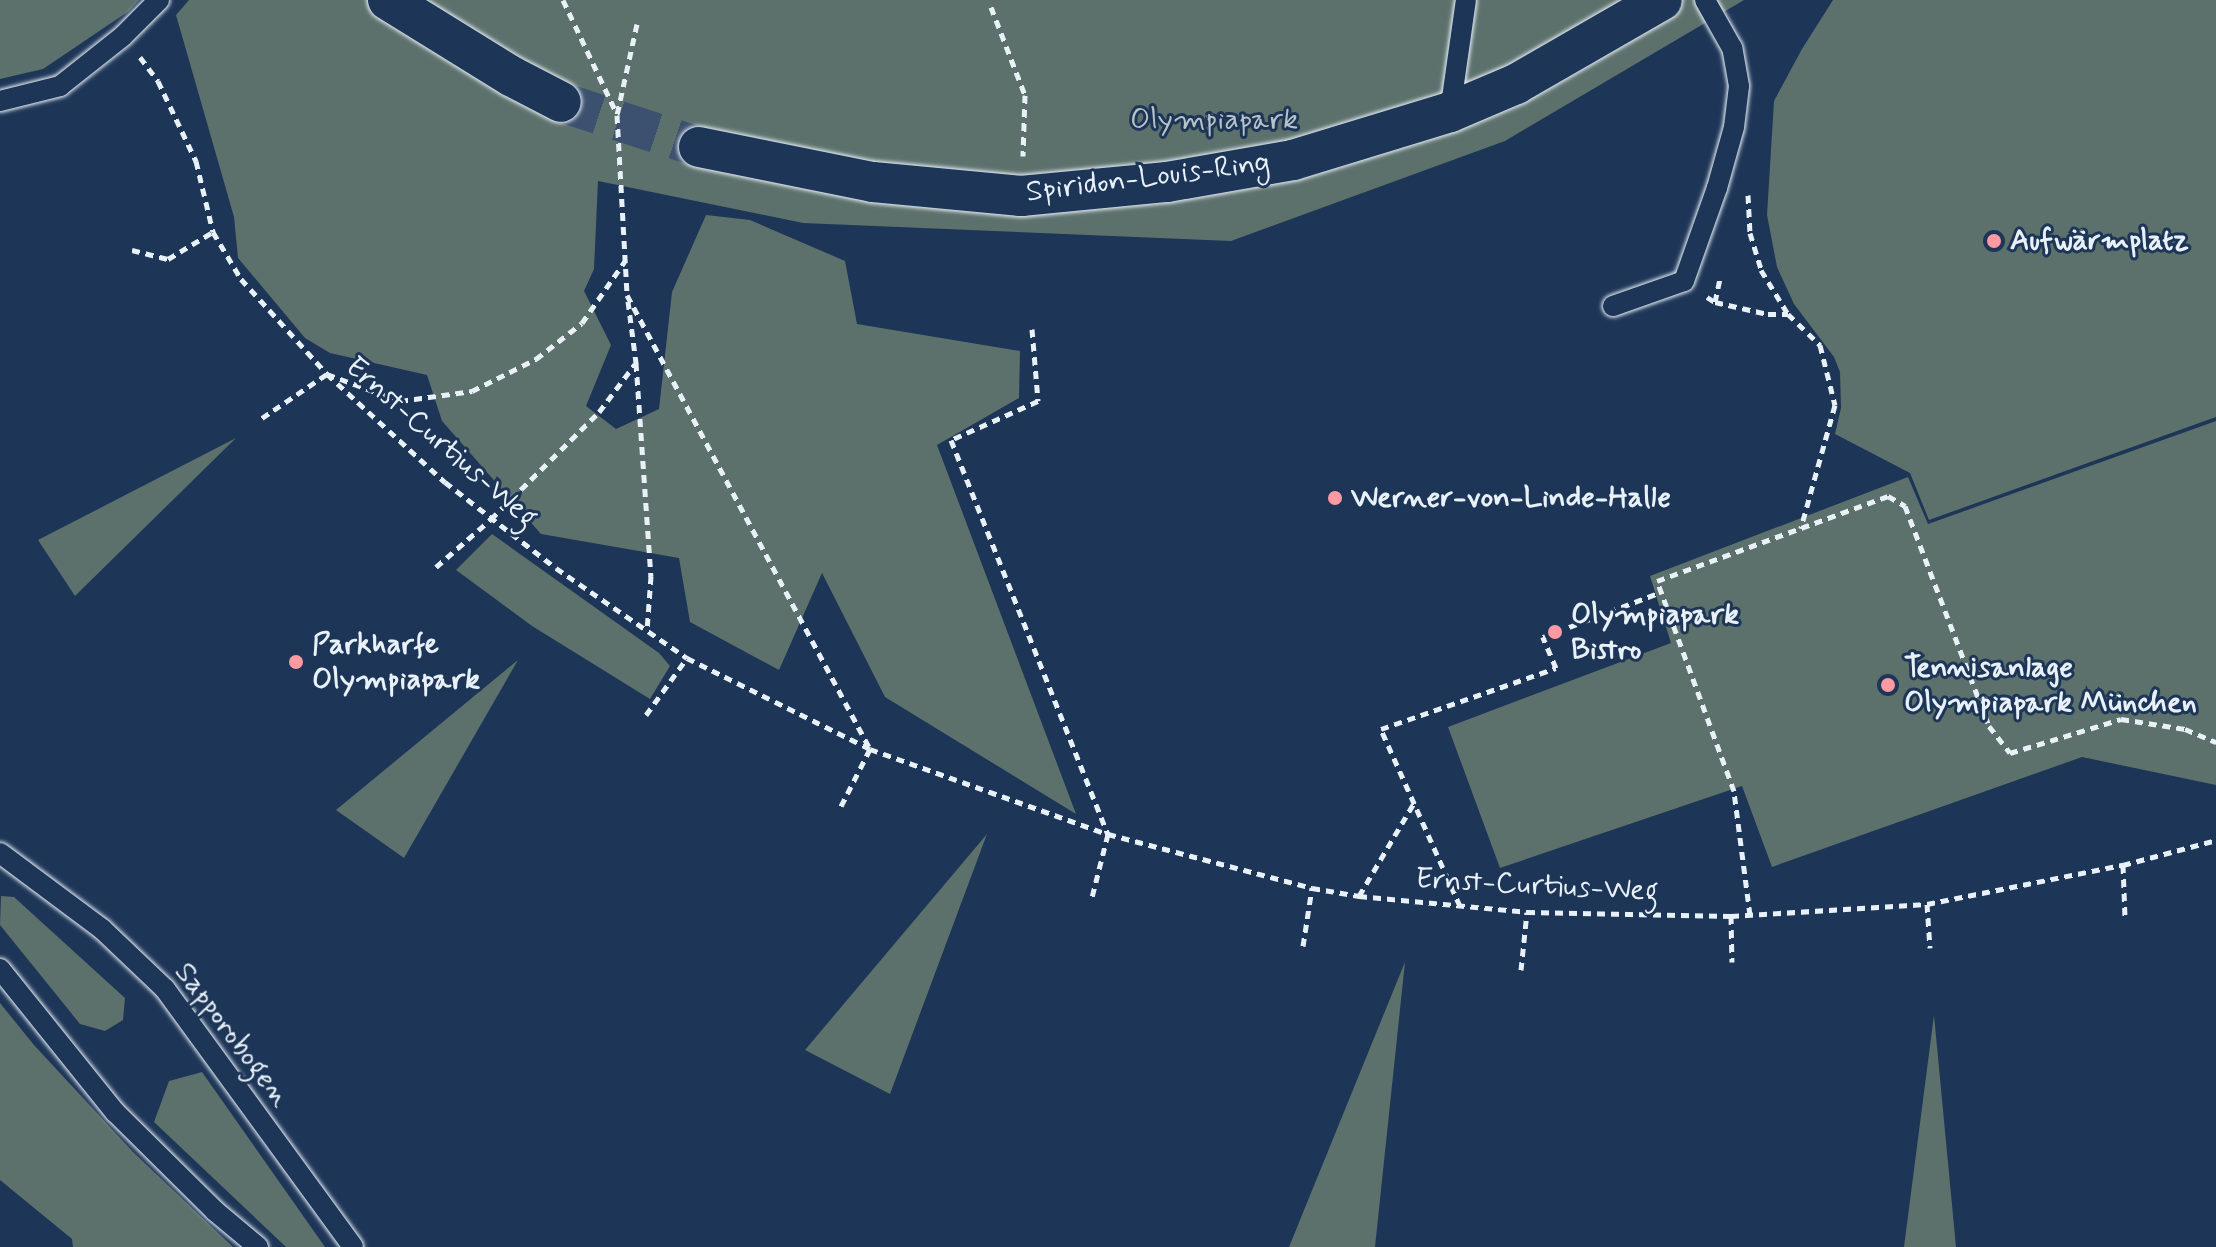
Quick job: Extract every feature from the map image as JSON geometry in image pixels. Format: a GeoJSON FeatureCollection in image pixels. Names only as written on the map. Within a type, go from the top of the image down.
{"type":"FeatureCollection","features":[{"type":"Feature","properties":{"kind":"street"},"geometry":{"type":"LineString","coordinates":[[388,0],[511,76],[561,102]]}},
{"type":"Feature","properties":{"kind":"street","name":"Spiridon-Louis-Ring"},"geometry":{"type":"LineString","coordinates":[[699,147],[873,182],[1021,196],[1167,182],[1293,160],[1450,112],[1516,84],[1662,0]]}},
{"type":"Feature","properties":{"kind":"lane"},"geometry":{"type":"LineString","coordinates":[[0,101],[60,86],[123,36],[159,0]]}},
{"type":"Feature","properties":{"kind":"lane"},"geometry":{"type":"LineString","coordinates":[[1450,112],[1466,0]]}},
{"type":"Feature","properties":{"kind":"lane"},"geometry":{"type":"LineString","coordinates":[[1613,306],[1684,281],[1717,188],[1734,127],[1739,86],[1732,48],[1705,0]]}},
{"type":"Feature","properties":{"kind":"lane","name":"Sapporobogen"},"geometry":{"type":"LineString","coordinates":[[0,853],[102,929],[165,989],[353,1247]]}},
{"type":"Feature","properties":{"kind":"lane"},"geometry":{"type":"LineString","coordinates":[[0,969],[115,1112],[215,1211],[258,1247]]}},
{"type":"Feature","properties":{"kind":"path"},"geometry":{"type":"LineString","coordinates":[[563,0],[617,115]]}},
{"type":"Feature","properties":{"kind":"path"},"geometry":{"type":"LineString","coordinates":[[991,7],[1025,95],[1023,148]]}},
{"type":"Feature","properties":{"kind":"path"},"geometry":{"type":"LineString","coordinates":[[637,24],[617,115],[627,295],[636,363],[651,576],[647,631]]}},
{"type":"Feature","properties":{"kind":"path","name":"Ernst-Curtius-Weg"},"geometry":{"type":"LineString","coordinates":[[123,36],[158,81],[196,161],[213,232],[241,279],[327,374],[445,482],[491,519],[647,631],[687,658],[870,749],[1108,834],[1312,888],[1359,896],[1527,912],[1731,916],[1927,904],[2123,865],[2216,840]]}},
{"type":"Feature","properties":{"kind":"path"},"geometry":{"type":"LineString","coordinates":[[1748,193],[1750,233],[1761,270],[1788,314],[1820,345],[1835,405],[1800,529]]}},
{"type":"Feature","properties":{"kind":"path"},"geometry":{"type":"LineString","coordinates":[[132,250],[168,259],[213,232]]}},
{"type":"Feature","properties":{"kind":"path"},"geometry":{"type":"LineString","coordinates":[[262,418],[327,374],[400,401],[472,391],[536,359],[582,323],[626,259]]}},
{"type":"Feature","properties":{"kind":"path"},"geometry":{"type":"LineString","coordinates":[[1715,302],[1721,273]]}},
{"type":"Feature","properties":{"kind":"path"},"geometry":{"type":"LineString","coordinates":[[1684,281],[1715,302],[1768,314],[1788,314]]}},
{"type":"Feature","properties":{"kind":"path"},"geometry":{"type":"LineString","coordinates":[[627,295],[870,749],[839,810]]}},
{"type":"Feature","properties":{"kind":"path"},"geometry":{"type":"LineString","coordinates":[[1032,329],[1038,401],[951,440],[1108,834],[1091,901]]}},
{"type":"Feature","properties":{"kind":"path"},"geometry":{"type":"LineString","coordinates":[[436,567],[491,519],[599,412],[636,363]]}},
{"type":"Feature","properties":{"kind":"path"},"geometry":{"type":"LineString","coordinates":[[1750,915],[1734,791],[1657,581],[1888,496],[1905,506],[1989,726],[2010,753],[2121,719],[2185,729],[2216,742]]}},
{"type":"Feature","properties":{"kind":"path"},"geometry":{"type":"LineString","coordinates":[[1461,906],[1381,729],[1556,668],[1543,637],[1661,592]]}},
{"type":"Feature","properties":{"kind":"path"},"geometry":{"type":"LineString","coordinates":[[646,715],[687,658]]}},
{"type":"Feature","properties":{"kind":"path"},"geometry":{"type":"LineString","coordinates":[[1359,896],[1414,803]]}},
{"type":"Feature","properties":{"kind":"path"},"geometry":{"type":"LineString","coordinates":[[2123,865],[2125,916]]}},
{"type":"Feature","properties":{"kind":"path"},"geometry":{"type":"LineString","coordinates":[[1303,946],[1312,888]]}},
{"type":"Feature","properties":{"kind":"path"},"geometry":{"type":"LineString","coordinates":[[1927,904],[1930,948]]}},
{"type":"Feature","properties":{"kind":"path"},"geometry":{"type":"LineString","coordinates":[[1521,970],[1527,912]]}},
{"type":"Feature","properties":{"kind":"path"},"geometry":{"type":"LineString","coordinates":[[1731,916],[1732,962]]}},
{"type":"Feature","properties":{"kind":"green space"},"geometry":{"type":"Polygon","coordinates":[[[0,0],[139,0],[129,11],[43,69],[0,79],[0,0]]]}},
{"type":"Feature","properties":{"kind":"green space","name":"Olympiapark"},"geometry":{"type":"Polygon","coordinates":[[[189,0],[1744,0],[1505,141],[1231,241],[803,223],[598,181],[594,269],[584,291],[611,345],[586,406],[616,429],[659,409],[672,292],[706,215],[750,220],[845,261],[857,324],[1020,351],[1019,398],[937,445],[1076,814],[885,697],[822,573],[779,670],[690,622],[679,558],[541,534],[442,421],[427,375],[330,353],[305,338],[238,258],[234,217],[176,15],[189,0]]]}},
{"type":"Feature","properties":{"kind":"green space","name":"Aufwärmplatz"},"geometry":{"type":"Polygon","coordinates":[[[1833,0],[2216,0],[2216,417],[1929,520],[1910,473],[1835,434],[1841,408],[1840,372],[1834,357],[1794,304],[1777,267],[1767,215],[1774,101],[1833,0]]]}},
{"type":"Feature","properties":{"kind":"green space","name":"Tennisanlage Olympiapark München"},"geometry":{"type":"Polygon","coordinates":[[[2216,421],[2216,785],[2082,757],[1772,867],[1742,786],[1500,868],[1448,727],[1671,643],[1650,576],[1908,477],[1928,524],[2216,421]]]}},
{"type":"Feature","properties":{"kind":"green space"},"geometry":{"type":"Polygon","coordinates":[[[236,438],[75,596],[38,540],[236,438]]]}},
{"type":"Feature","properties":{"kind":"green space"},"geometry":{"type":"Polygon","coordinates":[[[492,534],[659,653],[670,666],[650,699],[532,626],[456,570],[492,534]]]}},
{"type":"Feature","properties":{"kind":"green space"},"geometry":{"type":"Polygon","coordinates":[[[518,660],[404,858],[336,810],[518,660]]]}},
{"type":"Feature","properties":{"kind":"green space"},"geometry":{"type":"Polygon","coordinates":[[[987,834],[890,1094],[805,1050],[987,834]]]}},
{"type":"Feature","properties":{"kind":"green space"},"geometry":{"type":"Polygon","coordinates":[[[1,896],[14,897],[125,998],[123,1020],[105,1031],[80,1024],[0,925],[1,896]]]}},
{"type":"Feature","properties":{"kind":"green space"},"geometry":{"type":"Polygon","coordinates":[[[1405,962],[1375,1247],[1289,1247],[1405,962]]]}},
{"type":"Feature","properties":{"kind":"green space"},"geometry":{"type":"Polygon","coordinates":[[[0,1003],[34,1045],[133,1152],[233,1247],[73,1247],[72,1239],[0,1180],[0,1003]]]}},
{"type":"Feature","properties":{"kind":"green space"},"geometry":{"type":"Polygon","coordinates":[[[1934,1015],[1956,1247],[1904,1247],[1934,1015]]]}},
{"type":"Feature","properties":{"kind":"green space"},"geometry":{"type":"Polygon","coordinates":[[[202,1072],[325,1247],[286,1247],[154,1122],[169,1081],[202,1072]]]}},
{"type":"Feature","properties":{"kind":"tunnel"},"geometry":{"type":"LineString","coordinates":[[561,102],[699,147]]}},
{"type":"Feature","properties":{"kind":"place","name":"Aufwärmplatz"},"geometry":{"type":"Point","coordinates":[1994,241]}},
{"type":"Feature","properties":{"kind":"place","name":"Werner-von-Linde-Halle"},"geometry":{"type":"Point","coordinates":[1335,498]}},
{"type":"Feature","properties":{"kind":"place","name":"Olympiapark Bistro"},"geometry":{"type":"Point","coordinates":[1555,632]}},
{"type":"Feature","properties":{"kind":"place","name":"Parkharfe Olympiapark"},"geometry":{"type":"Point","coordinates":[296,662]}},
{"type":"Feature","properties":{"kind":"place","name":"Tennisanlage Olympiapark München"},"geometry":{"type":"Point","coordinates":[1888,685]}}]}
